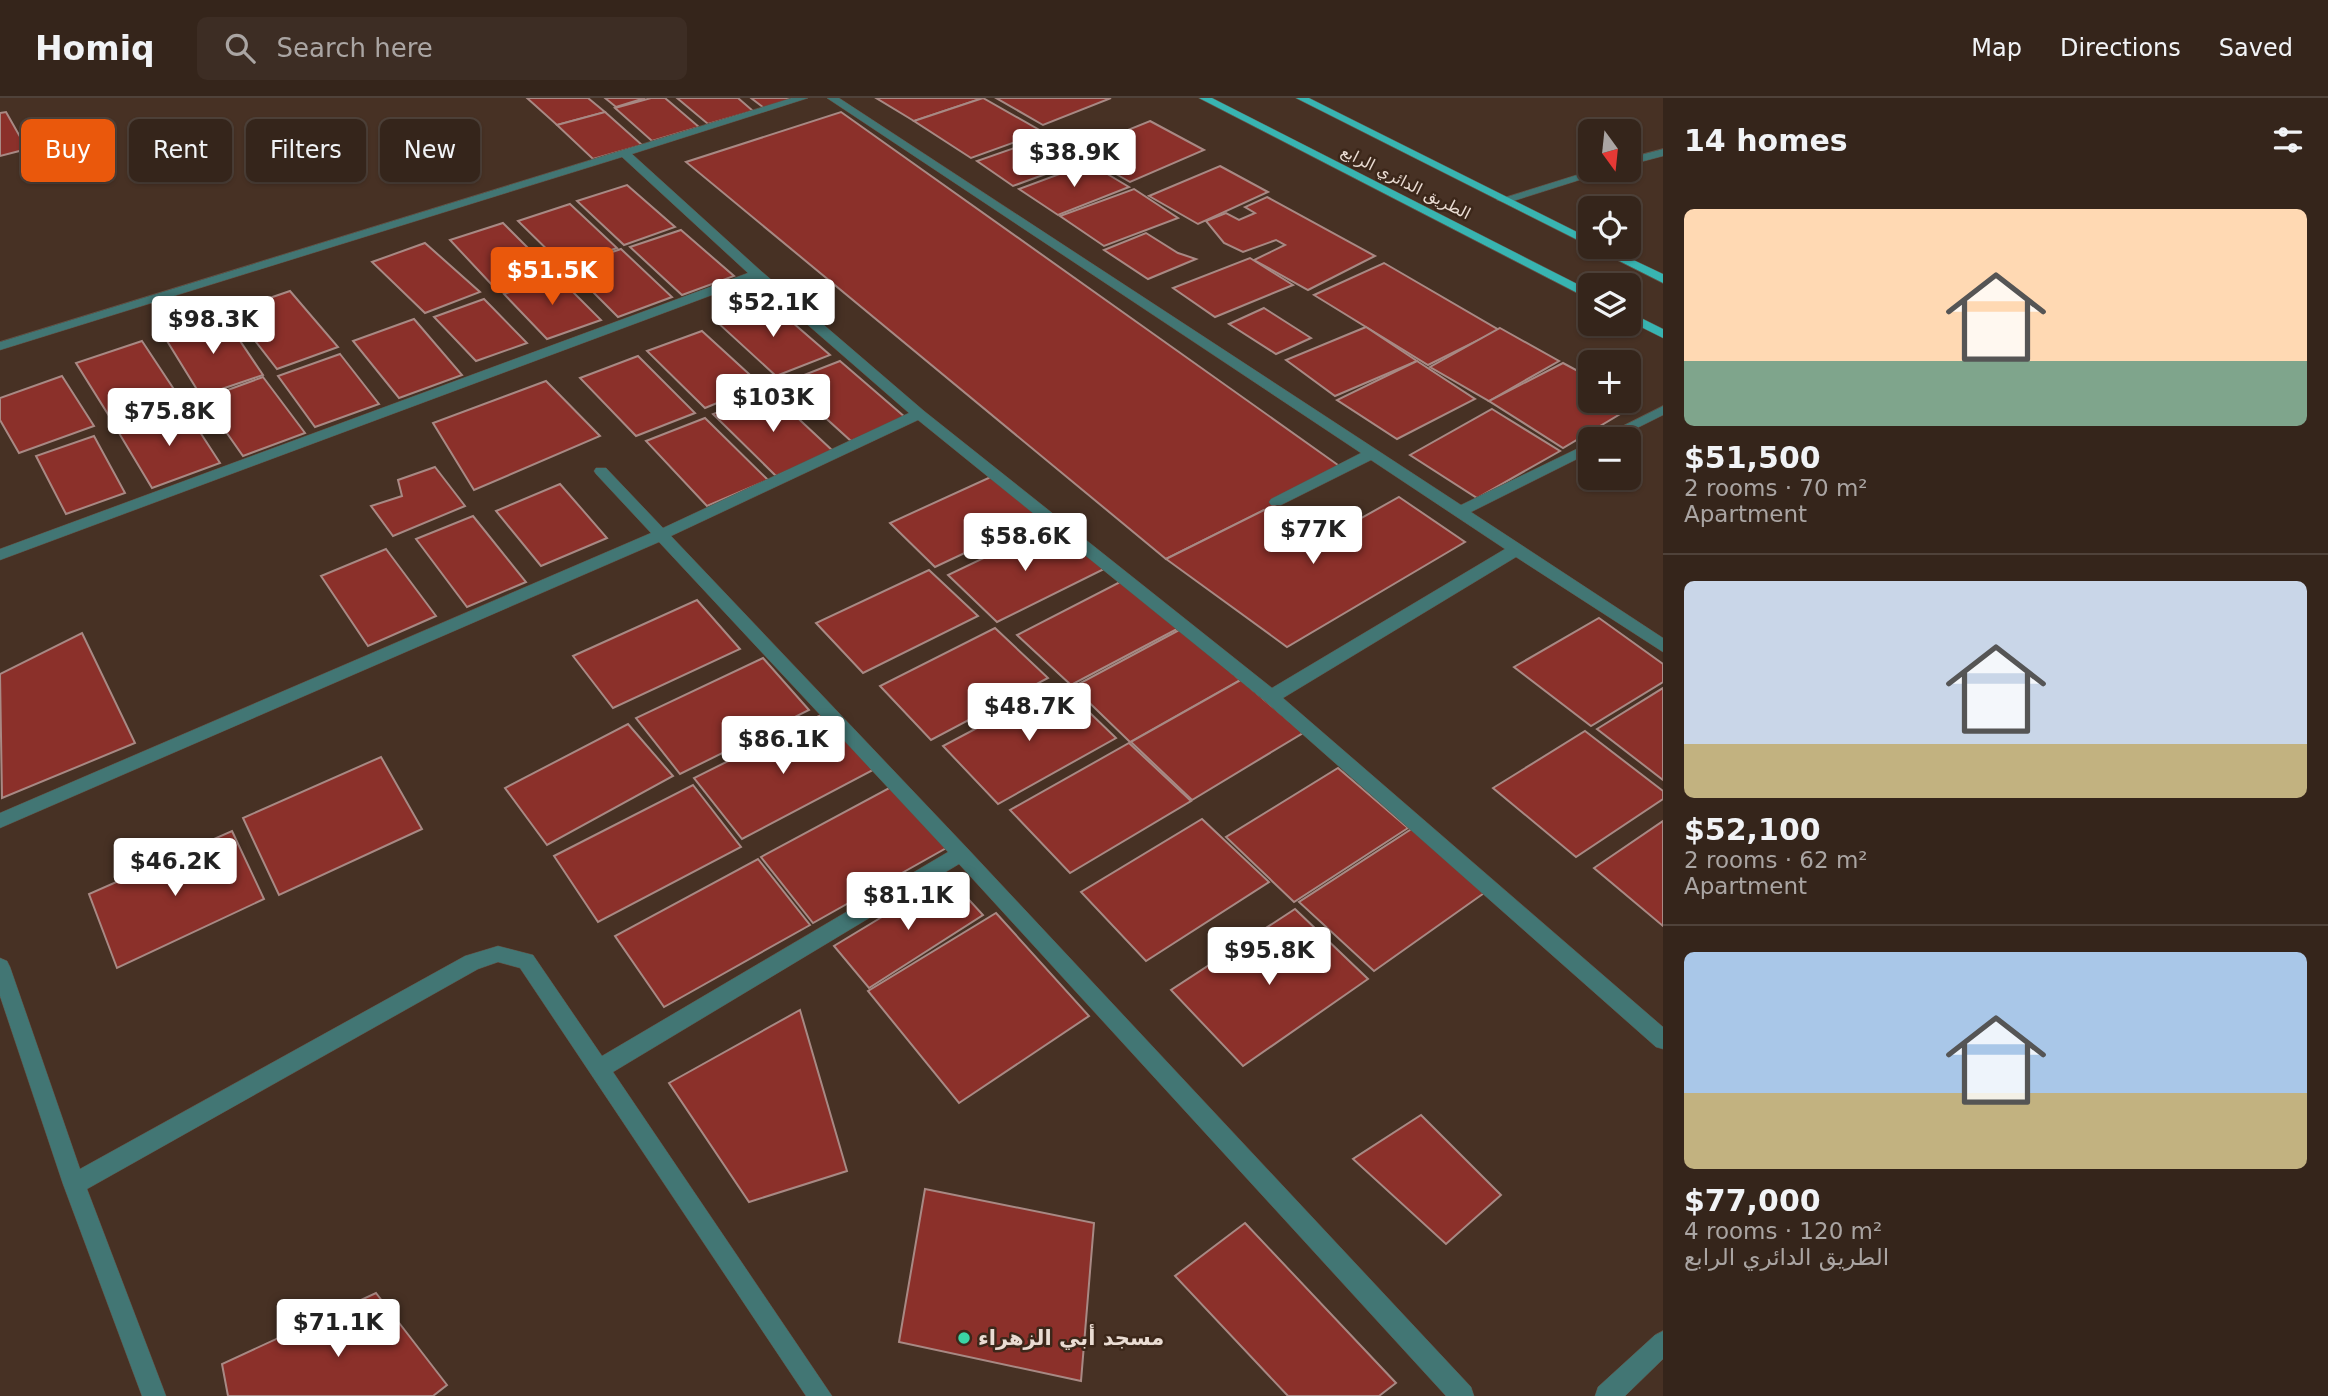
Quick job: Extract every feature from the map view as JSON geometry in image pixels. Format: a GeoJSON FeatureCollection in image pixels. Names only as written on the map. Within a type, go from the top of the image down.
{"type":"FeatureCollection","features":[{"type":"Feature","properties":{"kind":"main road","name":"الطريق الدائري الرابع"},"geometry":{"type":"LineString","coordinates":[[1205,98],[1578,289]]}},
{"type":"Feature","properties":{"kind":"main road","name":"الطريق الدائري الرابع"},"geometry":{"type":"LineString","coordinates":[[1301,98],[1578,238]]}},
{"type":"Feature","properties":{"kind":"main road"},"geometry":{"type":"LineString","coordinates":[[1622,259],[1663,279]]}},
{"type":"Feature","properties":{"kind":"main road"},"geometry":{"type":"LineString","coordinates":[[1641,322],[1663,334]]}},
{"type":"Feature","properties":{"kind":"street"},"geometry":{"type":"LineString","coordinates":[[0,346],[803,98]]}},
{"type":"Feature","properties":{"kind":"street"},"geometry":{"type":"LineString","coordinates":[[832,98],[1369,455],[1663,646]]}},
{"type":"Feature","properties":{"kind":"street"},"geometry":{"type":"LineString","coordinates":[[1642,158],[1663,152]]}},
{"type":"Feature","properties":{"kind":"street"},"geometry":{"type":"LineString","coordinates":[[625,154],[757,274],[919,414],[1271,697],[1663,1040]]}},
{"type":"Feature","properties":{"kind":"street"},"geometry":{"type":"LineString","coordinates":[[1503,200],[1578,178]]}},
{"type":"Feature","properties":{"kind":"street"},"geometry":{"type":"LineString","coordinates":[[0,555],[757,274]]}},
{"type":"Feature","properties":{"kind":"street"},"geometry":{"type":"LineString","coordinates":[[1628,427],[1663,410]]}},
{"type":"Feature","properties":{"kind":"street"},"geometry":{"type":"LineString","coordinates":[[0,821],[661,535],[919,414]]}},
{"type":"Feature","properties":{"kind":"street"},"geometry":{"type":"LineString","coordinates":[[1458,513],[1578,453]]}},
{"type":"Feature","properties":{"kind":"street"},"geometry":{"type":"LineString","coordinates":[[1276,502],[1369,455]]}},
{"type":"Feature","properties":{"kind":"street"},"geometry":{"type":"LineString","coordinates":[[601,471],[961,854],[1462,1396]]}},
{"type":"Feature","properties":{"kind":"street"},"geometry":{"type":"LineString","coordinates":[[1271,697],[1517,549]]}},
{"type":"Feature","properties":{"kind":"street"},"geometry":{"type":"LineString","coordinates":[[600,1068],[961,854]]}},
{"type":"Feature","properties":{"kind":"street"},"geometry":{"type":"LineString","coordinates":[[74,1184],[472,962],[498,954],[526,961],[820,1396]]}},
{"type":"Feature","properties":{"kind":"street"},"geometry":{"type":"LineString","coordinates":[[0,967],[74,1184],[154,1396]]}},
{"type":"Feature","properties":{"kind":"street"},"geometry":{"type":"LineString","coordinates":[[1607,1396],[1663,1343]]}},
{"type":"Feature","properties":{"kind":"building"},"geometry":{"type":"Polygon","coordinates":[[[527,98],[588,98],[605,112],[557,125],[527,98]]]}},
{"type":"Feature","properties":{"kind":"building"},"geometry":{"type":"Polygon","coordinates":[[[605,98],[645,98],[616,107],[605,98]]]}},
{"type":"Feature","properties":{"kind":"building"},"geometry":{"type":"Polygon","coordinates":[[[651,98],[665,98],[699,127],[652,141],[615,108],[651,98]]]}},
{"type":"Feature","properties":{"kind":"building"},"geometry":{"type":"Polygon","coordinates":[[[677,98],[738,98],[753,111],[708,124],[677,98]]]}},
{"type":"Feature","properties":{"kind":"building"},"geometry":{"type":"Polygon","coordinates":[[[751,98],[797,98],[764,108],[751,98]]]}},
{"type":"Feature","properties":{"kind":"building"},"geometry":{"type":"Polygon","coordinates":[[[876,98],[983,98],[914,121],[876,98]]]}},
{"type":"Feature","properties":{"kind":"building"},"geometry":{"type":"Polygon","coordinates":[[[983,98],[1043,132],[971,158],[914,121],[983,98]]]}},
{"type":"Feature","properties":{"kind":"building"},"geometry":{"type":"Polygon","coordinates":[[[996,98],[1111,98],[1043,125],[996,98]]]}},
{"type":"Feature","properties":{"kind":"building"},"geometry":{"type":"Polygon","coordinates":[[[6,112],[21,138],[21,151],[0,156],[0,113],[6,112]]]}},
{"type":"Feature","properties":{"kind":"building"},"geometry":{"type":"Polygon","coordinates":[[[605,112],[642,145],[593,159],[557,125],[605,112]]]}},
{"type":"Feature","properties":{"kind":"building"},"geometry":{"type":"Polygon","coordinates":[[[841,112],[1345,470],[1166,559],[686,162],[841,112]]]}},
{"type":"Feature","properties":{"kind":"building"},"geometry":{"type":"Polygon","coordinates":[[[1150,121],[1204,150],[1130,182],[1076,151],[1150,121]]]}},
{"type":"Feature","properties":{"kind":"building"},"geometry":{"type":"Polygon","coordinates":[[[1046,137],[1084,160],[1013,186],[977,161],[1046,137]]]}},
{"type":"Feature","properties":{"kind":"building"},"geometry":{"type":"Polygon","coordinates":[[[1089,163],[1129,187],[1058,215],[1019,189],[1089,163]]]}},
{"type":"Feature","properties":{"kind":"building"},"geometry":{"type":"Polygon","coordinates":[[[1220,166],[1268,192],[1198,224],[1149,196],[1220,166]]]}},
{"type":"Feature","properties":{"kind":"building"},"geometry":{"type":"Polygon","coordinates":[[[627,185],[675,227],[624,245],[577,201],[627,185]]]}},
{"type":"Feature","properties":{"kind":"building"},"geometry":{"type":"Polygon","coordinates":[[[1134,189],[1178,218],[1104,246],[1060,216],[1134,189]]]}},
{"type":"Feature","properties":{"kind":"building"},"geometry":{"type":"Polygon","coordinates":[[[1267,197],[1375,256],[1308,290],[1254,260],[1285,245],[1276,240],[1243,252],[1224,243],[1206,221],[1226,213],[1239,220],[1255,213],[1245,207],[1267,197]]]}},
{"type":"Feature","properties":{"kind":"building"},"geometry":{"type":"Polygon","coordinates":[[[570,204],[617,248],[564,266],[518,221],[570,204]]]}},
{"type":"Feature","properties":{"kind":"building"},"geometry":{"type":"Polygon","coordinates":[[[503,223],[549,269],[494,287],[450,240],[503,223]]]}},
{"type":"Feature","properties":{"kind":"building"},"geometry":{"type":"Polygon","coordinates":[[[681,230],[734,276],[682,295],[630,247],[681,230]]]}},
{"type":"Feature","properties":{"kind":"building"},"geometry":{"type":"Polygon","coordinates":[[[1146,233],[1178,253],[1196,259],[1148,279],[1104,250],[1146,233]]]}},
{"type":"Feature","properties":{"kind":"building"},"geometry":{"type":"Polygon","coordinates":[[[425,243],[480,292],[425,313],[372,262],[425,243]]]}},
{"type":"Feature","properties":{"kind":"building"},"geometry":{"type":"Polygon","coordinates":[[[621,249],[672,297],[618,317],[568,267],[621,249]]]}},
{"type":"Feature","properties":{"kind":"building"},"geometry":{"type":"Polygon","coordinates":[[[1250,258],[1293,285],[1215,317],[1173,288],[1250,258]]]}},
{"type":"Feature","properties":{"kind":"building"},"geometry":{"type":"Polygon","coordinates":[[[1384,263],[1499,330],[1428,365],[1314,295],[1384,263]]]}},
{"type":"Feature","properties":{"kind":"building"},"geometry":{"type":"Polygon","coordinates":[[[557,276],[601,320],[547,339],[504,294],[557,276]]]}},
{"type":"Feature","properties":{"kind":"building"},"geometry":{"type":"Polygon","coordinates":[[[290,291],[338,347],[277,369],[232,311],[290,291]]]}},
{"type":"Feature","properties":{"kind":"building"},"geometry":{"type":"Polygon","coordinates":[[[484,299],[527,343],[476,361],[434,317],[484,299]]]}},
{"type":"Feature","properties":{"kind":"building"},"geometry":{"type":"Polygon","coordinates":[[[770,303],[830,355],[776,376],[717,322],[770,303]]]}},
{"type":"Feature","properties":{"kind":"building"},"geometry":{"type":"Polygon","coordinates":[[[1264,308],[1311,338],[1276,354],[1229,324],[1264,308]]]}},
{"type":"Feature","properties":{"kind":"building"},"geometry":{"type":"Polygon","coordinates":[[[224,317],[263,375],[201,396],[164,336],[224,317]]]}},
{"type":"Feature","properties":{"kind":"building"},"geometry":{"type":"Polygon","coordinates":[[[414,319],[462,375],[399,398],[353,341],[414,319]]]}},
{"type":"Feature","properties":{"kind":"building"},"geometry":{"type":"Polygon","coordinates":[[[1366,327],[1417,361],[1335,396],[1286,360],[1366,327]]]}},
{"type":"Feature","properties":{"kind":"building"},"geometry":{"type":"Polygon","coordinates":[[[1500,328],[1559,361],[1489,401],[1430,367],[1500,328]]]}},
{"type":"Feature","properties":{"kind":"building"},"geometry":{"type":"Polygon","coordinates":[[[702,331],[761,385],[705,408],[647,351],[702,331]]]}},
{"type":"Feature","properties":{"kind":"building"},"geometry":{"type":"Polygon","coordinates":[[[142,341],[183,403],[116,427],[76,363],[142,341]]]}},
{"type":"Feature","properties":{"kind":"building"},"geometry":{"type":"Polygon","coordinates":[[[340,354],[379,404],[315,427],[278,376],[340,354]]]}},
{"type":"Feature","properties":{"kind":"building"},"geometry":{"type":"Polygon","coordinates":[[[638,356],[695,413],[636,436],[580,378],[638,356]]]}},
{"type":"Feature","properties":{"kind":"building"},"geometry":{"type":"Polygon","coordinates":[[[840,361],[906,418],[851,441],[786,382],[840,361]]]}},
{"type":"Feature","properties":{"kind":"building"},"geometry":{"type":"Polygon","coordinates":[[[1417,361],[1475,399],[1397,439],[1337,400],[1417,361]]]}},
{"type":"Feature","properties":{"kind":"building"},"geometry":{"type":"Polygon","coordinates":[[[1563,363],[1578,371],[1578,413],[1622,413],[1598,427],[1578,427],[1578,439],[1563,448],[1489,401],[1563,363]]]}},
{"type":"Feature","properties":{"kind":"building"},"geometry":{"type":"Polygon","coordinates":[[[62,376],[94,426],[19,453],[0,420],[0,398],[62,376]]]}},
{"type":"Feature","properties":{"kind":"building"},"geometry":{"type":"Polygon","coordinates":[[[263,377],[305,433],[243,456],[203,399],[263,377]]]}},
{"type":"Feature","properties":{"kind":"building"},"geometry":{"type":"Polygon","coordinates":[[[546,381],[600,436],[474,490],[433,423],[546,381]]]}},
{"type":"Feature","properties":{"kind":"building"},"geometry":{"type":"Polygon","coordinates":[[[770,392],[834,452],[776,476],[713,414],[770,392]]]}},
{"type":"Feature","properties":{"kind":"building"},"geometry":{"type":"Polygon","coordinates":[[[185,409],[220,463],[152,488],[119,433],[185,409]]]}},
{"type":"Feature","properties":{"kind":"building"},"geometry":{"type":"Polygon","coordinates":[[[1492,409],[1560,451],[1477,498],[1410,455],[1492,409]]]}},
{"type":"Feature","properties":{"kind":"building"},"geometry":{"type":"Polygon","coordinates":[[[705,418],[768,480],[707,506],[646,441],[705,418]]]}},
{"type":"Feature","properties":{"kind":"building"},"geometry":{"type":"Polygon","coordinates":[[[94,436],[125,493],[66,514],[36,456],[94,436]]]}},
{"type":"Feature","properties":{"kind":"building"},"geometry":{"type":"Polygon","coordinates":[[[435,467],[465,506],[393,536],[371,506],[402,496],[398,480],[435,467]]]}},
{"type":"Feature","properties":{"kind":"building"},"geometry":{"type":"Polygon","coordinates":[[[993,476],[1041,517],[935,567],[890,523],[993,476]]]}},
{"type":"Feature","properties":{"kind":"building"},"geometry":{"type":"Polygon","coordinates":[[[560,484],[607,538],[541,566],[496,511],[560,484]]]}},
{"type":"Feature","properties":{"kind":"building"},"geometry":{"type":"Polygon","coordinates":[[[1399,497],[1465,542],[1287,647],[1166,559],[1264,510],[1313,545],[1399,497]]]}},
{"type":"Feature","properties":{"kind":"building"},"geometry":{"type":"Polygon","coordinates":[[[473,516],[526,582],[467,607],[416,539],[473,516]]]}},
{"type":"Feature","properties":{"kind":"building"},"geometry":{"type":"Polygon","coordinates":[[[1053,525],[1104,569],[997,622],[948,575],[1053,525]]]}},
{"type":"Feature","properties":{"kind":"building"},"geometry":{"type":"Polygon","coordinates":[[[386,549],[436,616],[368,646],[321,576],[386,549]]]}},
{"type":"Feature","properties":{"kind":"building"},"geometry":{"type":"Polygon","coordinates":[[[929,570],[978,616],[863,673],[816,623],[929,570]]]}},
{"type":"Feature","properties":{"kind":"building"},"geometry":{"type":"Polygon","coordinates":[[[1124,580],[1179,628],[1071,685],[1017,635],[1124,580]]]}},
{"type":"Feature","properties":{"kind":"building"},"geometry":{"type":"Polygon","coordinates":[[[697,600],[740,649],[613,708],[573,656],[697,600]]]}},
{"type":"Feature","properties":{"kind":"building"},"geometry":{"type":"Polygon","coordinates":[[[1599,618],[1663,664],[1663,682],[1591,726],[1514,667],[1599,618]]]}},
{"type":"Feature","properties":{"kind":"building"},"geometry":{"type":"Polygon","coordinates":[[[995,628],[1048,678],[931,740],[880,686],[995,628]]]}},
{"type":"Feature","properties":{"kind":"building"},"geometry":{"type":"Polygon","coordinates":[[[1181,629],[1240,680],[1130,742],[1073,687],[1181,629]]]}},
{"type":"Feature","properties":{"kind":"building"},"geometry":{"type":"Polygon","coordinates":[[[82,633],[135,743],[2,798],[0,674],[82,633]]]}},
{"type":"Feature","properties":{"kind":"building"},"geometry":{"type":"Polygon","coordinates":[[[763,658],[809,710],[680,774],[636,718],[763,658]]]}},
{"type":"Feature","properties":{"kind":"building"},"geometry":{"type":"Polygon","coordinates":[[[1241,680],[1303,733],[1192,800],[1131,742],[1241,680]]]}},
{"type":"Feature","properties":{"kind":"building"},"geometry":{"type":"Polygon","coordinates":[[[1060,684],[1116,738],[998,804],[943,746],[1060,684]]]}},
{"type":"Feature","properties":{"kind":"building"},"geometry":{"type":"Polygon","coordinates":[[[1663,688],[1663,780],[1597,729],[1663,688]]]}},
{"type":"Feature","properties":{"kind":"building"},"geometry":{"type":"Polygon","coordinates":[[[823,714],[873,770],[742,839],[694,778],[823,714]]]}},
{"type":"Feature","properties":{"kind":"building"},"geometry":{"type":"Polygon","coordinates":[[[628,724],[673,776],[547,845],[505,788],[628,724]]]}},
{"type":"Feature","properties":{"kind":"building"},"geometry":{"type":"Polygon","coordinates":[[[1585,731],[1663,791],[1663,799],[1576,857],[1493,788],[1585,731]]]}},
{"type":"Feature","properties":{"kind":"building"},"geometry":{"type":"Polygon","coordinates":[[[1129,743],[1191,801],[1070,873],[1010,810],[1129,743]]]}},
{"type":"Feature","properties":{"kind":"building"},"geometry":{"type":"Polygon","coordinates":[[[381,757],[422,829],[279,895],[243,818],[381,757]]]}},
{"type":"Feature","properties":{"kind":"building"},"geometry":{"type":"Polygon","coordinates":[[[1338,768],[1408,828],[1294,902],[1226,837],[1338,768]]]}},
{"type":"Feature","properties":{"kind":"building"},"geometry":{"type":"Polygon","coordinates":[[[693,785],[741,847],[598,922],[554,856],[693,785]]]}},
{"type":"Feature","properties":{"kind":"building"},"geometry":{"type":"Polygon","coordinates":[[[893,786],[948,847],[813,923],[761,857],[893,786]]]}},
{"type":"Feature","properties":{"kind":"building"},"geometry":{"type":"Polygon","coordinates":[[[1202,819],[1269,882],[1146,961],[1081,892],[1202,819]]]}},
{"type":"Feature","properties":{"kind":"building"},"geometry":{"type":"Polygon","coordinates":[[[1663,821],[1663,926],[1594,868],[1663,821]]]}},
{"type":"Feature","properties":{"kind":"building"},"geometry":{"type":"Polygon","coordinates":[[[1413,828],[1487,891],[1374,971],[1299,902],[1413,828]]]}},
{"type":"Feature","properties":{"kind":"building"},"geometry":{"type":"Polygon","coordinates":[[[232,831],[264,899],[117,968],[89,894],[232,831]]]}},
{"type":"Feature","properties":{"kind":"building"},"geometry":{"type":"Polygon","coordinates":[[[758,859],[810,925],[664,1007],[615,936],[758,859]]]}},
{"type":"Feature","properties":{"kind":"building"},"geometry":{"type":"Polygon","coordinates":[[[948,877],[983,915],[869,988],[834,946],[948,877]]]}},
{"type":"Feature","properties":{"kind":"building"},"geometry":{"type":"Polygon","coordinates":[[[1295,909],[1368,979],[1243,1066],[1171,990],[1295,909]]]}},
{"type":"Feature","properties":{"kind":"building"},"geometry":{"type":"Polygon","coordinates":[[[996,913],[1089,1016],[959,1103],[868,991],[996,913]]]}},
{"type":"Feature","properties":{"kind":"building"},"geometry":{"type":"Polygon","coordinates":[[[800,1010],[847,1171],[749,1202],[669,1083],[800,1010]]]}},
{"type":"Feature","properties":{"kind":"building"},"geometry":{"type":"Polygon","coordinates":[[[1421,1115],[1501,1195],[1446,1244],[1353,1159],[1421,1115]]]}},
{"type":"Feature","properties":{"kind":"building"},"geometry":{"type":"Polygon","coordinates":[[[925,1189],[1094,1223],[1081,1381],[899,1342],[925,1189]]]}},
{"type":"Feature","properties":{"kind":"building"},"geometry":{"type":"Polygon","coordinates":[[[1245,1223],[1396,1383],[1379,1396],[1288,1396],[1175,1276],[1245,1223]]]}},
{"type":"Feature","properties":{"kind":"building"},"geometry":{"type":"Polygon","coordinates":[[[376,1293],[447,1385],[433,1396],[228,1396],[222,1364],[376,1293]]]}},
{"type":"Feature","properties":{"kind":"place","name":"مسجد أبي الزهراء"},"geometry":{"type":"Point","coordinates":[964,1338]}}]}
